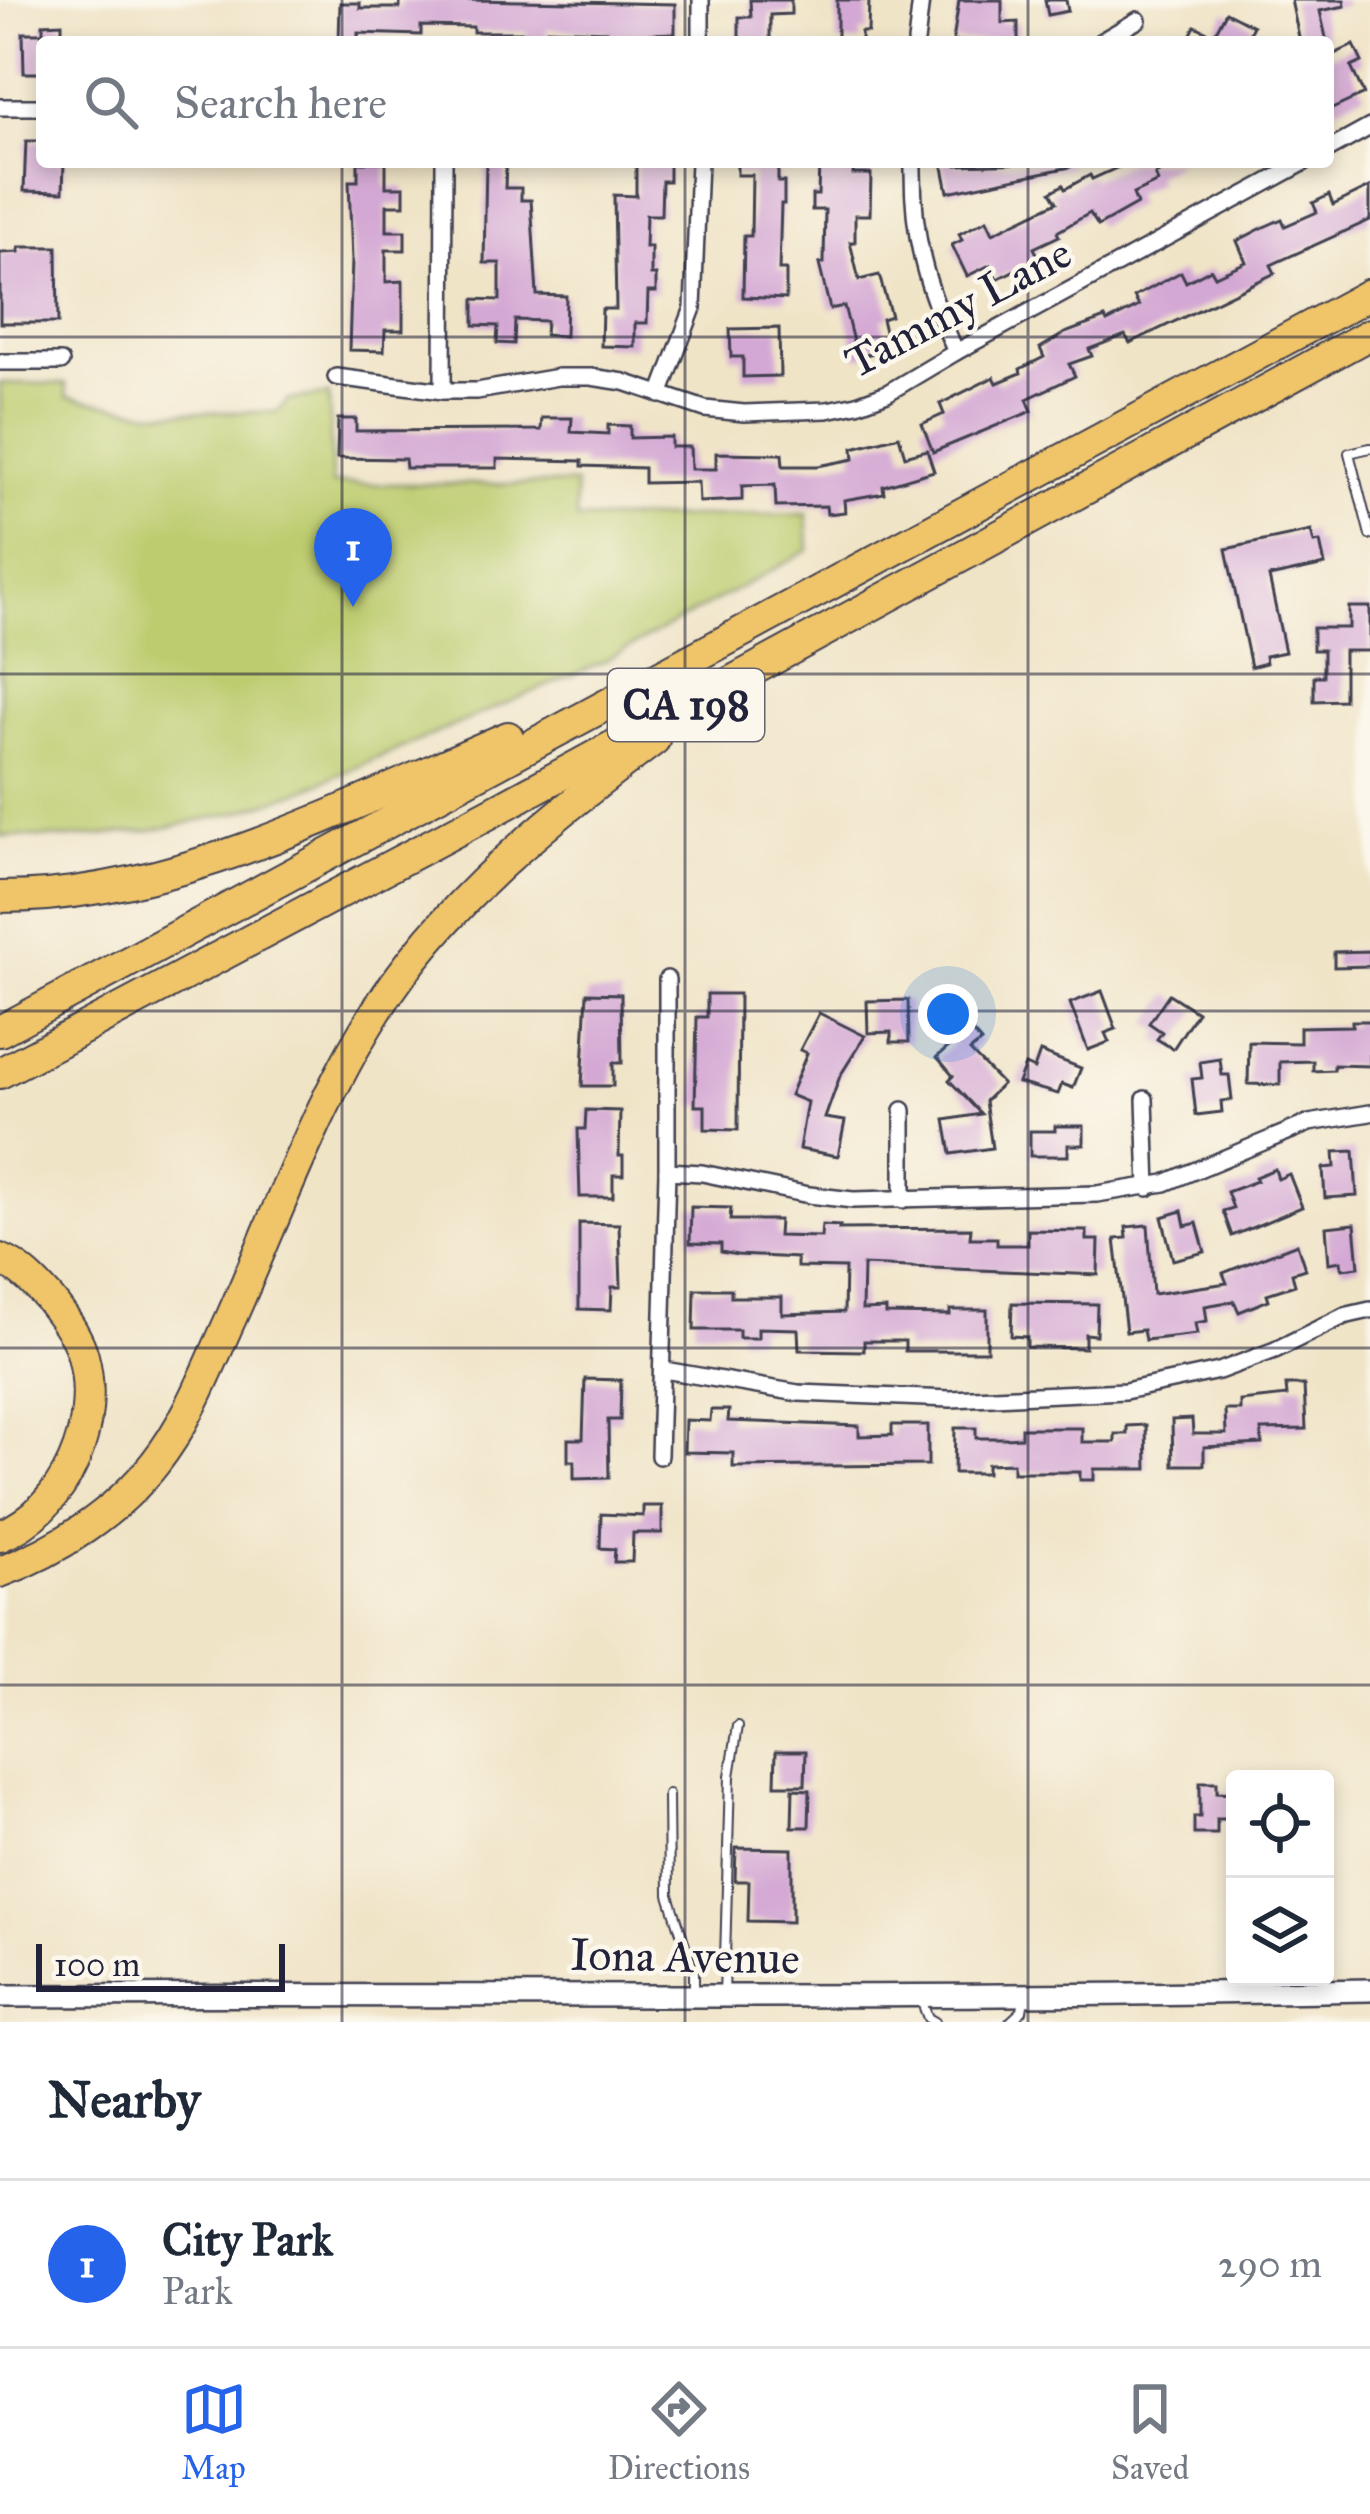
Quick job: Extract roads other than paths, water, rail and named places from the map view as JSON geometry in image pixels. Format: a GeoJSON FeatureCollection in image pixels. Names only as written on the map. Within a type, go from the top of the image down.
{"type":"FeatureCollection","features":[{"type":"Feature","properties":{"kind":"highway","name":"CA 198"},"geometry":{"type":"LineString","coordinates":[[0,1031],[1370,294]]}},
{"type":"Feature","properties":{"kind":"highway","name":"CA 198"},"geometry":{"type":"LineString","coordinates":[[0,1077],[1370,334]]}},
{"type":"Feature","properties":{"kind":"highway"},"geometry":{"type":"LineString","coordinates":[[0,1572],[29,1561],[88,1525],[153,1466],[184,1422],[346,1065],[374,1013],[419,950],[485,878],[592,787],[744,673]]}},
{"type":"Feature","properties":{"kind":"highway"},"geometry":{"type":"LineString","coordinates":[[0,897],[111,885],[230,855],[520,732],[605,705]]}},
{"type":"Feature","properties":{"kind":"highway"},"geometry":{"type":"LineString","coordinates":[[0,1259],[35,1284],[62,1315],[82,1353],[88,1393],[84,1437],[65,1479],[44,1505],[0,1536]]}},
{"type":"Feature","properties":{"kind":"street"},"geometry":{"type":"LineString","coordinates":[[701,0],[701,36]]}},
{"type":"Feature","properties":{"kind":"street"},"geometry":{"type":"LineString","coordinates":[[917,36],[921,0]]}},
{"type":"Feature","properties":{"kind":"street"},"geometry":{"type":"LineString","coordinates":[[1110,36],[1138,20]]}},
{"type":"Feature","properties":{"kind":"street"},"geometry":{"type":"LineString","coordinates":[[0,107],[36,107]]}},
{"type":"Feature","properties":{"kind":"street"},"geometry":{"type":"LineString","coordinates":[[1334,147],[1370,127]]}},
{"type":"Feature","properties":{"kind":"street"},"geometry":{"type":"LineString","coordinates":[[443,391],[444,168]]}},
{"type":"Feature","properties":{"kind":"street"},"geometry":{"type":"LineString","coordinates":[[660,395],[693,308],[699,168]]}},
{"type":"Feature","properties":{"kind":"street"},"geometry":{"type":"LineString","coordinates":[[913,168],[912,214],[921,266],[956,352]]}},
{"type":"Feature","properties":{"kind":"street","name":"Tammy Lane"},"geometry":{"type":"LineString","coordinates":[[336,377],[443,391],[591,377],[623,382],[705,409],[744,413],[827,410],[887,393],[1294,168]]}},
{"type":"Feature","properties":{"kind":"street"},"geometry":{"type":"LineString","coordinates":[[0,362],[61,362]]}},
{"type":"Feature","properties":{"kind":"street"},"geometry":{"type":"LineString","coordinates":[[659,1456],[668,1171],[667,979]]}},
{"type":"Feature","properties":{"kind":"street"},"geometry":{"type":"LineString","coordinates":[[1145,1099],[1148,1188]]}},
{"type":"Feature","properties":{"kind":"street"},"geometry":{"type":"LineString","coordinates":[[903,1110],[903,1200]]}},
{"type":"Feature","properties":{"kind":"street"},"geometry":{"type":"LineString","coordinates":[[668,1171],[702,1173],[809,1195],[903,1200],[1148,1188],[1309,1123],[1370,1113]]}},
{"type":"Feature","properties":{"kind":"street"},"geometry":{"type":"LineString","coordinates":[[664,1370],[798,1394],[951,1399],[1102,1392],[1166,1385],[1250,1361],[1345,1316],[1370,1310]]}},
{"type":"Feature","properties":{"kind":"street","name":"Iona Avenue"},"geometry":{"type":"LineString","coordinates":[[0,1996],[566,1993],[694,1998],[1025,1995],[1226,1986]]}},
{"type":"Feature","properties":{"kind":"street","name":"Iona Avenue"},"geometry":{"type":"LineString","coordinates":[[1299,1986],[1370,1990]]}},
{"type":"Feature","properties":{"kind":"lane"},"geometry":{"type":"LineString","coordinates":[[1370,448],[1349,453],[1370,535]]}},
{"type":"Feature","properties":{"kind":"lane"},"geometry":{"type":"LineString","coordinates":[[724,1997],[730,1776],[738,1726]]}},
{"type":"Feature","properties":{"kind":"lane"},"geometry":{"type":"LineString","coordinates":[[668,1794],[669,1895],[694,1973],[694,1998]]}},
{"type":"Feature","properties":{"kind":"lane"},"geometry":{"type":"LineString","coordinates":[[1010,2022],[1022,2011],[1025,1995]]}},
{"type":"Feature","properties":{"kind":"lane"},"geometry":{"type":"LineString","coordinates":[[919,1996],[928,2018],[935,2022]]}},
{"type":"Feature","properties":{"kind":"place","name":"City Park"},"geometry":{"type":"Point","coordinates":[353,607]}}]}
